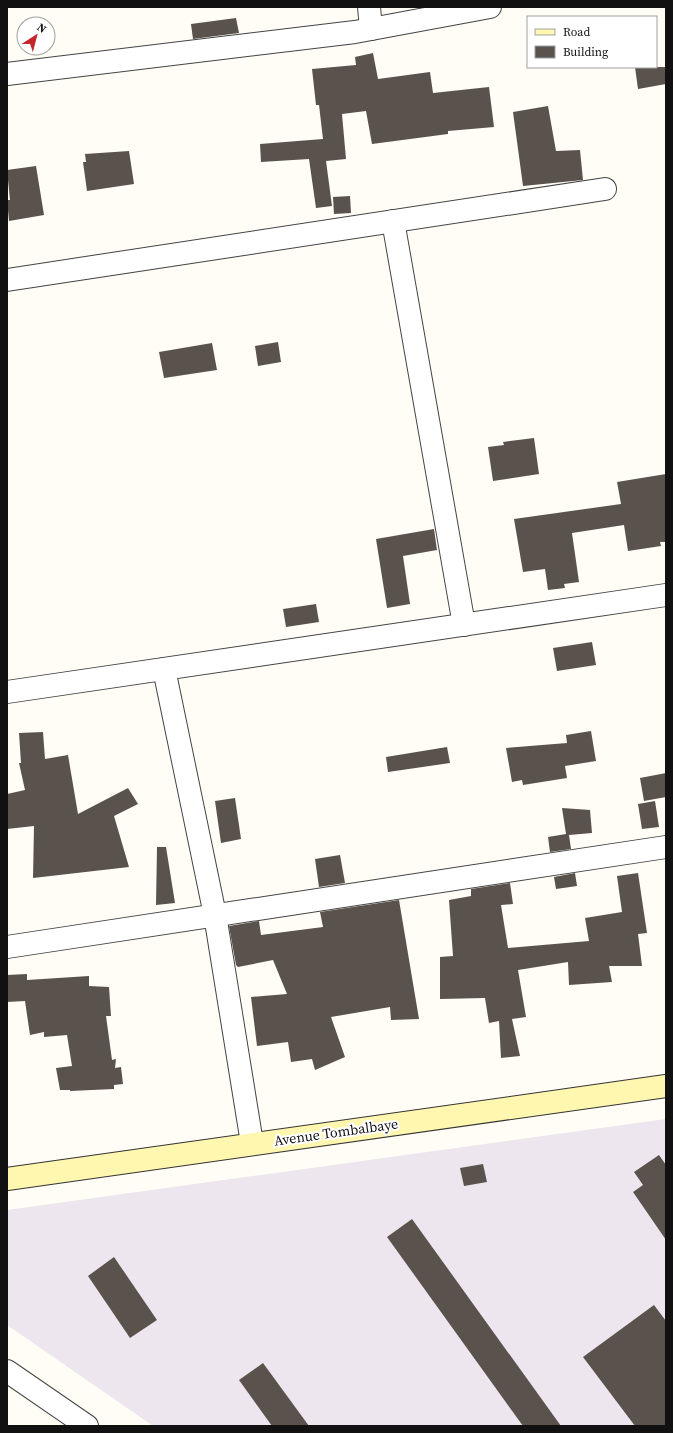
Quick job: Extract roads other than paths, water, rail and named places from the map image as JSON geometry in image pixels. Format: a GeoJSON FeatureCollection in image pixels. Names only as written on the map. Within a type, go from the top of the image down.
{"type":"FeatureCollection","features":[{"type":"Feature","properties":{"kind":"main road","name":"Avenue Tombalbaye"},"geometry":{"type":"LineString","coordinates":[[7,1179],[252,1143],[666,1086]]}},
{"type":"Feature","properties":{"kind":"street"},"geometry":{"type":"LineString","coordinates":[[369,7],[371,29]]}},
{"type":"Feature","properties":{"kind":"street"},"geometry":{"type":"LineString","coordinates":[[7,74],[371,29],[490,7]]}},
{"type":"Feature","properties":{"kind":"street"},"geometry":{"type":"LineString","coordinates":[[7,280],[604,190]]}},
{"type":"Feature","properties":{"kind":"street"},"geometry":{"type":"LineString","coordinates":[[393,221],[464,624]]}},
{"type":"Feature","properties":{"kind":"street"},"geometry":{"type":"LineString","coordinates":[[7,692],[666,595]]}},
{"type":"Feature","properties":{"kind":"street"},"geometry":{"type":"LineString","coordinates":[[164,669],[215,915],[252,1143]]}},
{"type":"Feature","properties":{"kind":"street"},"geometry":{"type":"LineString","coordinates":[[7,947],[666,847]]}},
{"type":"Feature","properties":{"kind":"street"},"geometry":{"type":"LineString","coordinates":[[7,1371],[87,1426]]}}]}
